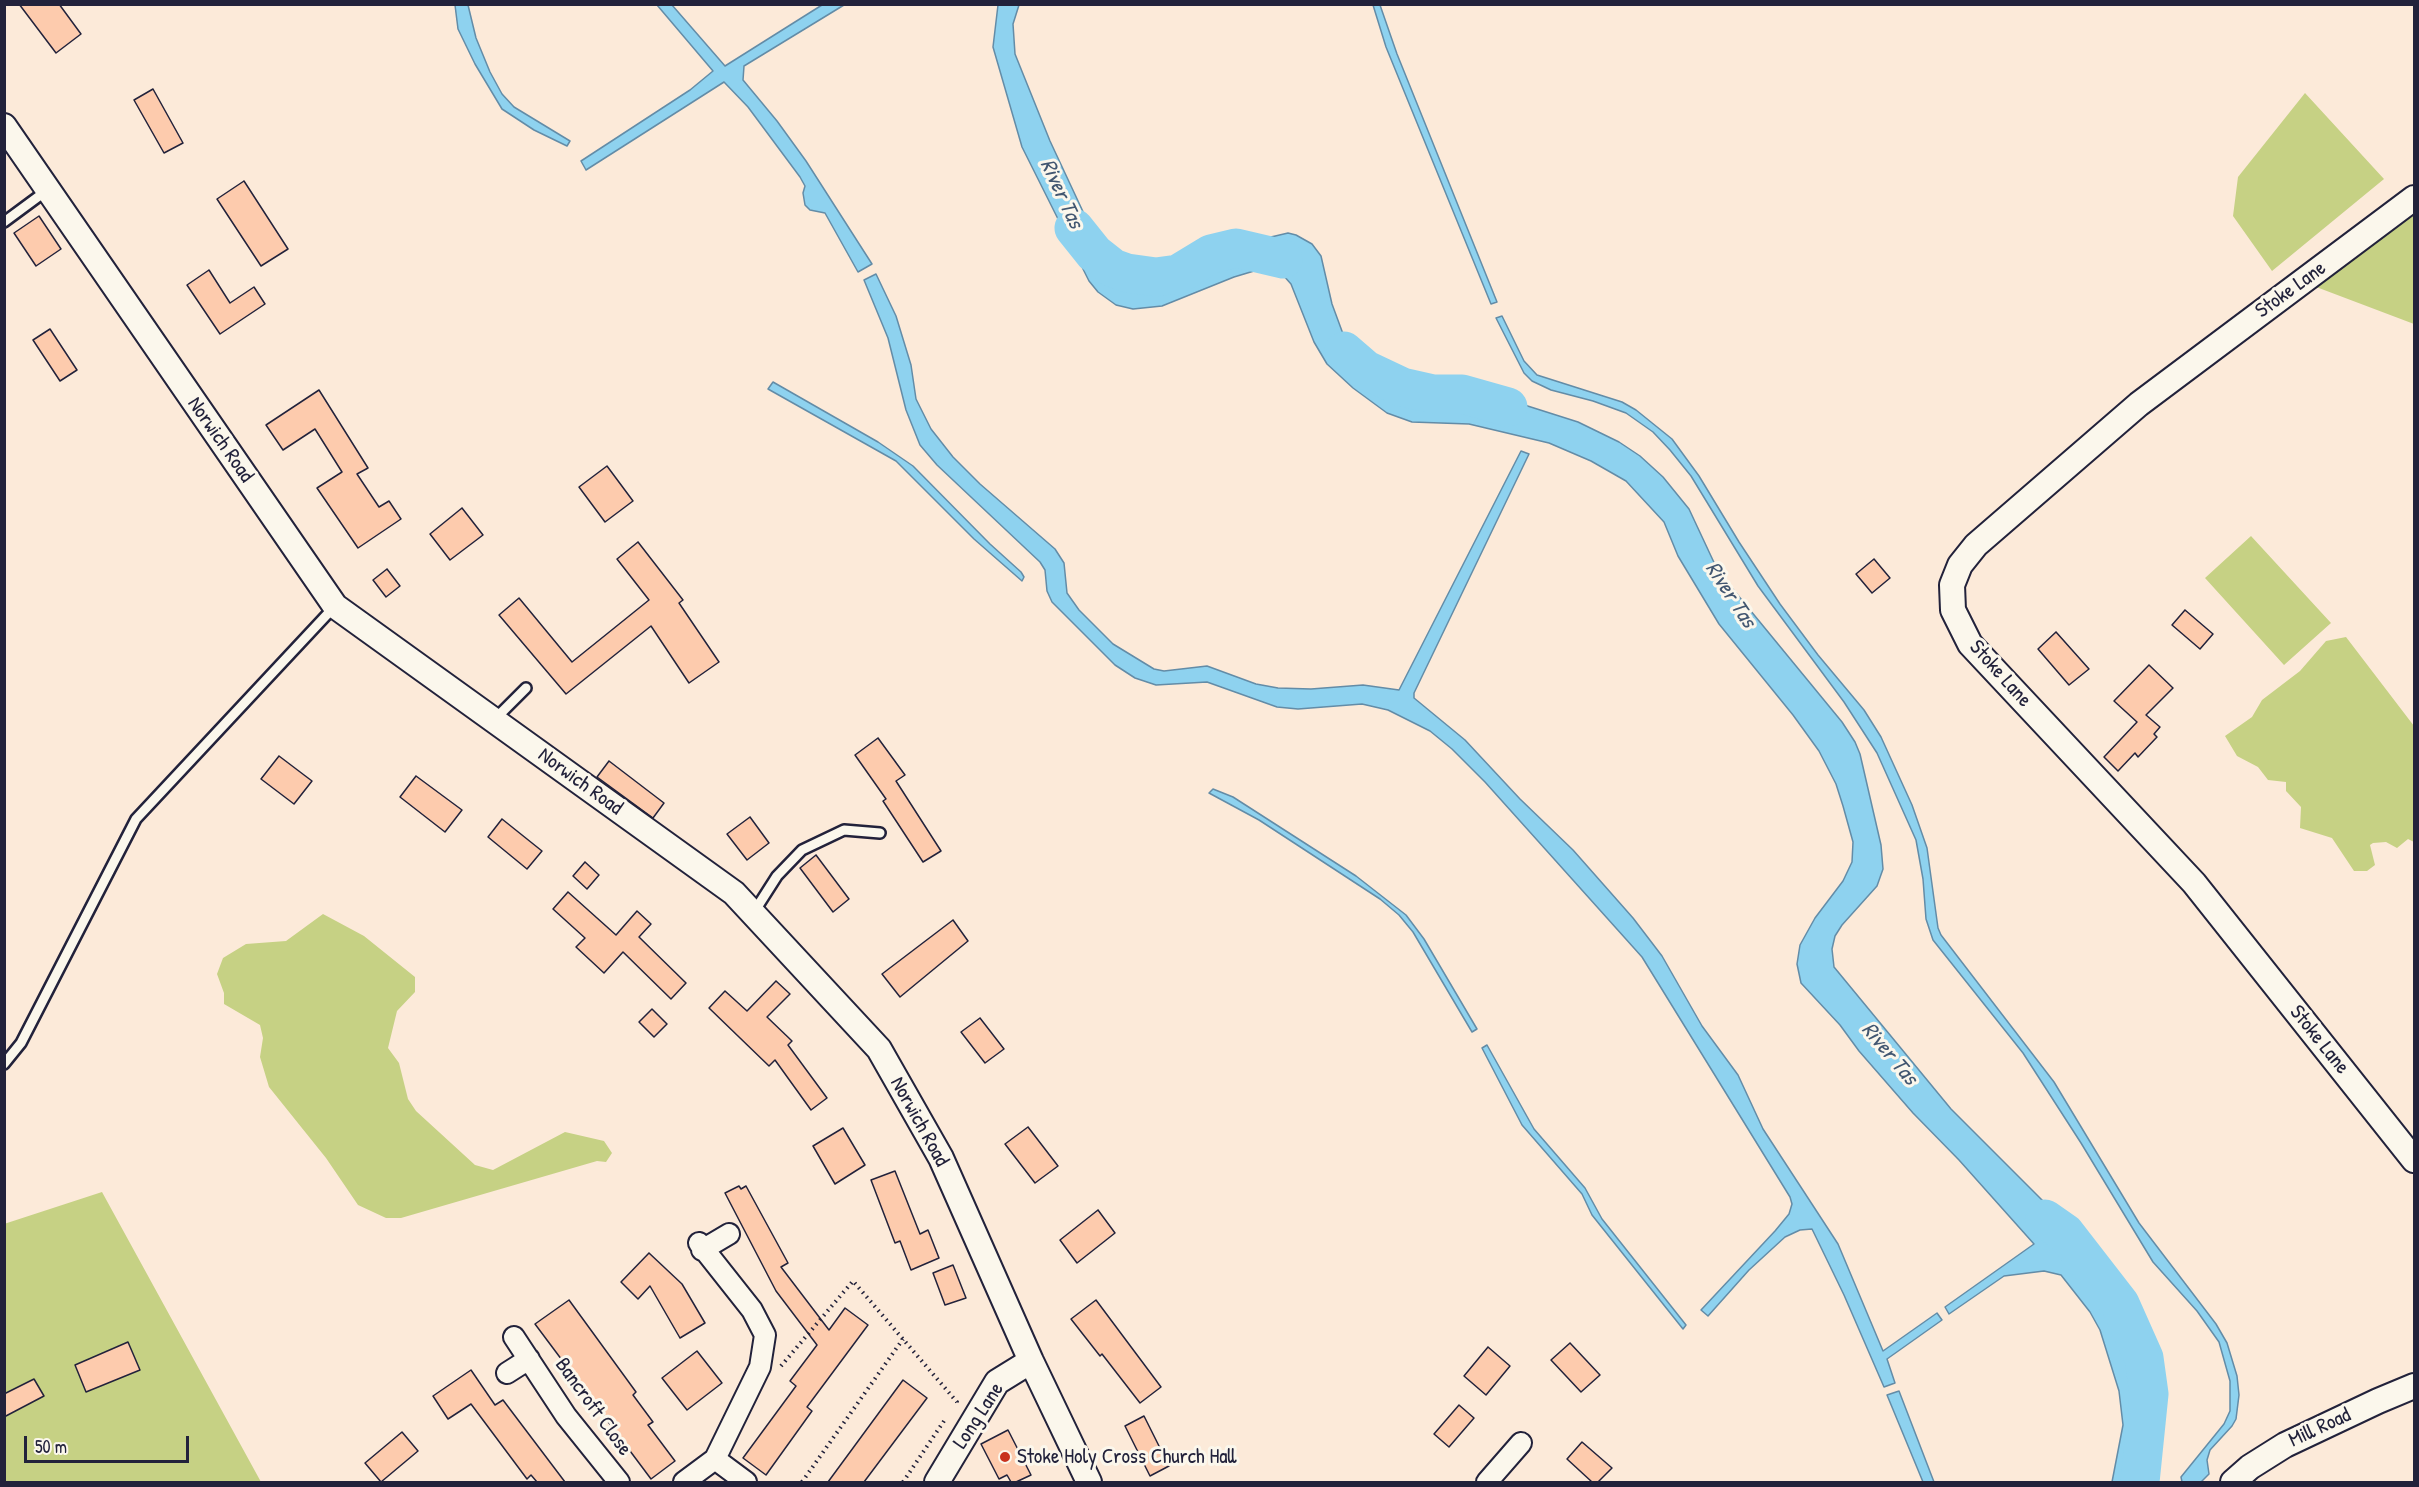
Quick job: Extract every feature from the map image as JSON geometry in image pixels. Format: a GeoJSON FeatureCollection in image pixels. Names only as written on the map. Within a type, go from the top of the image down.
{"type":"FeatureCollection","features":[{"type":"Feature","properties":{"kind":"street","name":"Norwich Road"},"geometry":{"type":"LineString","coordinates":[[4,126],[335,606],[734,893],[879,1048],[941,1158],[1031,1360],[1089,1482]]}},
{"type":"Feature","properties":{"kind":"street","name":"Stoke Lane"},"geometry":{"type":"LineString","coordinates":[[2415,198],[2139,404],[1976,545],[1960,565],[1952,585],[1953,610],[1970,644],[2194,883],[2415,1160]]}},
{"type":"Feature","properties":{"kind":"street"},"geometry":{"type":"LineString","coordinates":[[684,1482],[715,1459],[760,1367],[765,1335],[752,1310],[700,1247],[729,1234]]}},
{"type":"Feature","properties":{"kind":"street","name":"Bancroft Close"},"geometry":{"type":"LineString","coordinates":[[514,1337],[566,1416],[619,1482]]}},
{"type":"Feature","properties":{"kind":"street","name":"Bancroft Close"},"geometry":{"type":"LineString","coordinates":[[507,1373],[529,1359]]}},
{"type":"Feature","properties":{"kind":"street","name":"Long Lane"},"geometry":{"type":"LineString","coordinates":[[937,1482],[996,1382],[1031,1360]]}},
{"type":"Feature","properties":{"kind":"street","name":"Mill Road"},"geometry":{"type":"LineString","coordinates":[[2233,1482],[2250,1467],[2285,1444],[2415,1386]]}},
{"type":"Feature","properties":{"kind":"street"},"geometry":{"type":"LineString","coordinates":[[1487,1482],[1521,1443]]}},
{"type":"Feature","properties":{"kind":"street"},"geometry":{"type":"LineString","coordinates":[[715,1459],[746,1482]]}},
{"type":"Feature","properties":{"kind":"lane"},"geometry":{"type":"LineString","coordinates":[[4,222],[48,189]]}},
{"type":"Feature","properties":{"kind":"lane"},"geometry":{"type":"LineString","coordinates":[[4,1064],[21,1043],[136,819],[335,606]]}},
{"type":"Feature","properties":{"kind":"lane"},"geometry":{"type":"LineString","coordinates":[[494,720],[526,688]]}},
{"type":"Feature","properties":{"kind":"lane"},"geometry":{"type":"LineString","coordinates":[[753,914],[777,876],[802,850],[844,830],[880,833]]}},
{"type":"Feature","properties":{"kind":"path"},"geometry":{"type":"LineString","coordinates":[[760,1367],[775,1374],[853,1281],[957,1402]]}},
{"type":"Feature","properties":{"kind":"path"},"geometry":{"type":"LineString","coordinates":[[802,1482],[903,1339]]}},
{"type":"Feature","properties":{"kind":"green space"},"geometry":{"type":"Polygon","coordinates":[[[2305,93],[2384,179],[2272,271],[2233,216],[2238,177],[2305,93]]]}},
{"type":"Feature","properties":{"kind":"green space"},"geometry":{"type":"Polygon","coordinates":[[[2414,198],[2414,324],[2303,282],[2414,198]]]}},
{"type":"Feature","properties":{"kind":"green space"},"geometry":{"type":"Polygon","coordinates":[[[2251,536],[2331,623],[2284,665],[2205,578],[2251,536]]]}},
{"type":"Feature","properties":{"kind":"green space"},"geometry":{"type":"Polygon","coordinates":[[[2346,637],[2414,726],[2414,842],[2408,839],[2397,848],[2386,842],[2373,843],[2370,845],[2375,865],[2367,871],[2354,871],[2332,838],[2300,828],[2301,807],[2286,791],[2286,782],[2268,780],[2258,767],[2237,756],[2225,736],[2252,717],[2262,700],[2300,671],[2326,641],[2346,637]]]}},
{"type":"Feature","properties":{"kind":"green space"},"geometry":{"type":"Polygon","coordinates":[[[323,914],[364,936],[415,977],[415,992],[397,1011],[388,1048],[399,1063],[408,1099],[416,1111],[475,1165],[493,1170],[565,1132],[604,1141],[612,1153],[606,1162],[597,1161],[401,1218],[386,1218],[358,1205],[326,1158],[269,1087],[260,1057],[263,1038],[260,1025],[224,1004],[224,993],[217,974],[223,958],[246,944],[286,941],[323,914]]]}},
{"type":"Feature","properties":{"kind":"green space"},"geometry":{"type":"Polygon","coordinates":[[[102,1192],[261,1482],[5,1482],[4,1224],[102,1192]]]}},
{"type":"Feature","properties":{"kind":"water"},"geometry":{"type":"Polygon","coordinates":[[[455,5],[468,5],[476,38],[502,94],[514,107],[570,141],[567,146],[534,130],[502,109],[475,64],[458,29],[455,5]]]}},
{"type":"Feature","properties":{"kind":"water"},"geometry":{"type":"Polygon","coordinates":[[[657,5],[672,5],[725,66],[822,5],[844,5],[744,66],[743,80],[806,161],[872,264],[858,272],[825,213],[810,210],[805,205],[803,193],[805,186],[800,177],[748,107],[724,82],[586,170],[581,161],[690,90],[713,71],[657,5]]]}},
{"type":"Feature","properties":{"kind":"water"},"geometry":{"type":"Polygon","coordinates":[[[998,5],[1019,5],[1013,24],[1015,54],[1050,141],[1107,263],[1121,277],[1128,282],[1160,281],[1208,257],[1254,241],[1288,233],[1296,235],[1312,244],[1321,256],[1332,304],[1346,342],[1365,364],[1380,376],[1398,387],[1419,393],[1467,394],[1515,402],[1578,422],[1619,442],[1640,456],[1663,477],[1689,509],[1718,571],[1842,722],[1860,754],[1881,845],[1883,869],[1877,886],[1835,936],[1832,949],[1834,967],[1951,1109],[2057,1215],[2102,1284],[2134,1346],[2144,1381],[2145,1412],[2135,1482],[2112,1482],[2123,1425],[2119,1391],[2100,1330],[2090,1312],[2061,1275],[2044,1271],[2004,1276],[1949,1314],[1945,1307],[2034,1244],[1959,1160],[1913,1113],[1859,1051],[1840,1025],[1801,983],[1797,964],[1800,945],[1815,918],[1843,881],[1852,862],[1853,842],[1843,806],[1836,784],[1819,751],[1793,715],[1719,624],[1678,556],[1664,522],[1626,481],[1591,461],[1549,443],[1469,424],[1412,422],[1387,413],[1353,388],[1327,364],[1314,342],[1291,284],[1274,269],[1264,268],[1234,277],[1162,306],[1133,309],[1116,305],[1098,292],[1089,281],[1022,147],[993,47],[998,5]]]}},
{"type":"Feature","properties":{"kind":"water"},"geometry":{"type":"Polygon","coordinates":[[[1373,5],[1380,5],[1397,54],[1497,302],[1491,304],[1386,47],[1373,5]]]}},
{"type":"Feature","properties":{"kind":"water"},"geometry":{"type":"Polygon","coordinates":[[[876,274],[896,316],[911,365],[916,399],[931,429],[953,457],[980,484],[1055,549],[1064,563],[1067,593],[1079,610],[1113,644],[1154,669],[1164,671],[1207,666],[1256,684],[1278,688],[1311,689],[1363,685],[1399,690],[1521,451],[1529,454],[1414,693],[1414,698],[1465,740],[1520,799],[1573,850],[1633,918],[1662,956],[1702,1026],[1738,1075],[1763,1129],[1838,1244],[1883,1351],[1937,1313],[1942,1320],[1887,1359],[1895,1383],[1884,1387],[1812,1229],[1800,1230],[1785,1237],[1749,1270],[1708,1316],[1701,1310],[1789,1214],[1792,1204],[1790,1197],[1642,957],[1485,782],[1430,731],[1388,710],[1362,704],[1298,709],[1277,707],[1207,682],[1156,685],[1135,678],[1115,665],[1052,602],[1047,591],[1045,570],[1040,562],[937,465],[920,445],[906,410],[888,338],[864,280],[876,274]]]}},
{"type":"Feature","properties":{"kind":"water"},"geometry":{"type":"Polygon","coordinates":[[[1502,316],[1524,361],[1537,375],[1622,402],[1636,410],[1672,439],[1699,476],[1780,604],[1818,655],[1864,710],[1881,737],[1912,805],[1927,848],[1938,928],[1941,935],[2054,1082],[2139,1223],[2216,1324],[2227,1343],[2237,1376],[2239,1395],[2236,1419],[2210,1450],[2207,1460],[2209,1474],[2201,1482],[2182,1482],[2181,1477],[2224,1424],[2230,1411],[2230,1381],[2219,1342],[2197,1311],[2153,1262],[2023,1053],[1933,940],[1926,919],[1923,879],[1916,840],[1877,753],[1844,702],[1758,586],[1691,476],[1670,450],[1653,432],[1626,413],[1551,390],[1532,381],[1524,373],[1496,318],[1502,316]]]}},
{"type":"Feature","properties":{"kind":"water"},"geometry":{"type":"Polygon","coordinates":[[[773,382],[878,442],[913,466],[1021,572],[1024,577],[1022,581],[974,539],[896,461],[768,389],[773,382]]]}},
{"type":"Feature","properties":{"kind":"water"},"geometry":{"type":"Polygon","coordinates":[[[1213,789],[1233,797],[1356,876],[1406,915],[1424,939],[1477,1029],[1472,1032],[1413,932],[1399,915],[1380,899],[1259,820],[1209,793],[1213,789]]]}},
{"type":"Feature","properties":{"kind":"water"},"geometry":{"type":"Polygon","coordinates":[[[1487,1045],[1534,1129],[1585,1188],[1602,1219],[1686,1325],[1683,1329],[1592,1215],[1582,1194],[1522,1125],[1482,1048],[1487,1045]]]}},
{"type":"Feature","properties":{"kind":"water"},"geometry":{"type":"Polygon","coordinates":[[[1899,1391],[1934,1482],[1923,1482],[1887,1395],[1899,1391]]]}},
{"type":"Feature","properties":{"kind":"building"},"geometry":{"type":"Polygon","coordinates":[[[19,4],[59,4],[81,34],[56,53],[19,4]]]}},
{"type":"Feature","properties":{"kind":"building"},"geometry":{"type":"Polygon","coordinates":[[[153,89],[183,143],[164,153],[134,100],[153,89]]]}},
{"type":"Feature","properties":{"kind":"building"},"geometry":{"type":"Polygon","coordinates":[[[244,181],[288,249],[261,266],[217,199],[244,181]]]}},
{"type":"Feature","properties":{"kind":"building"},"geometry":{"type":"Polygon","coordinates":[[[39,216],[61,249],[36,266],[14,233],[39,216]]]}},
{"type":"Feature","properties":{"kind":"building"},"geometry":{"type":"Polygon","coordinates":[[[209,270],[230,303],[254,287],[265,304],[220,334],[187,285],[209,270]]]}},
{"type":"Feature","properties":{"kind":"building"},"geometry":{"type":"Polygon","coordinates":[[[50,329],[77,370],[60,381],[33,340],[50,329]]]}},
{"type":"Feature","properties":{"kind":"building"},"geometry":{"type":"Polygon","coordinates":[[[319,390],[368,468],[357,474],[379,507],[389,501],[401,519],[358,548],[317,488],[342,472],[315,429],[283,450],[266,425],[319,390]]]}},
{"type":"Feature","properties":{"kind":"building"},"geometry":{"type":"Polygon","coordinates":[[[607,466],[633,501],[605,522],[579,487],[607,466]]]}},
{"type":"Feature","properties":{"kind":"building"},"geometry":{"type":"Polygon","coordinates":[[[462,508],[483,535],[450,560],[430,534],[462,508]]]}},
{"type":"Feature","properties":{"kind":"building"},"geometry":{"type":"Polygon","coordinates":[[[638,542],[683,600],[679,603],[719,662],[689,683],[651,626],[566,694],[499,615],[519,598],[572,662],[649,600],[617,559],[638,542]]]}},
{"type":"Feature","properties":{"kind":"building"},"geometry":{"type":"Polygon","coordinates":[[[1874,559],[1890,578],[1872,593],[1856,574],[1874,559]]]}},
{"type":"Feature","properties":{"kind":"building"},"geometry":{"type":"Polygon","coordinates":[[[387,569],[400,586],[386,597],[373,580],[387,569]]]}},
{"type":"Feature","properties":{"kind":"building"},"geometry":{"type":"Polygon","coordinates":[[[2185,610],[2213,634],[2200,649],[2172,625],[2185,610]]]}},
{"type":"Feature","properties":{"kind":"building"},"geometry":{"type":"Polygon","coordinates":[[[2056,632],[2089,669],[2069,685],[2038,649],[2056,632]]]}},
{"type":"Feature","properties":{"kind":"building"},"geometry":{"type":"Polygon","coordinates":[[[2149,665],[2173,688],[2146,715],[2160,727],[2154,734],[2157,737],[2138,757],[2135,753],[2118,771],[2104,757],[2137,722],[2114,701],[2149,665]]]}},
{"type":"Feature","properties":{"kind":"building"},"geometry":{"type":"Polygon","coordinates":[[[878,738],[905,775],[896,781],[941,851],[923,862],[883,801],[886,799],[855,755],[878,738]]]}},
{"type":"Feature","properties":{"kind":"building"},"geometry":{"type":"Polygon","coordinates":[[[279,756],[312,781],[294,804],[261,779],[279,756]]]}},
{"type":"Feature","properties":{"kind":"building"},"geometry":{"type":"Polygon","coordinates":[[[609,761],[664,803],[653,818],[597,777],[609,761]]]}},
{"type":"Feature","properties":{"kind":"building"},"geometry":{"type":"Polygon","coordinates":[[[416,776],[462,810],[445,832],[400,797],[416,776]]]}},
{"type":"Feature","properties":{"kind":"building"},"geometry":{"type":"Polygon","coordinates":[[[750,817],[769,843],[747,860],[727,834],[750,817]]]}},
{"type":"Feature","properties":{"kind":"building"},"geometry":{"type":"Polygon","coordinates":[[[502,819],[542,851],[527,869],[488,837],[502,819]]]}},
{"type":"Feature","properties":{"kind":"building"},"geometry":{"type":"Polygon","coordinates":[[[816,855],[849,899],[833,912],[800,868],[816,855]]]}},
{"type":"Feature","properties":{"kind":"building"},"geometry":{"type":"Polygon","coordinates":[[[585,862],[599,875],[587,889],[573,876],[585,862]]]}},
{"type":"Feature","properties":{"kind":"building"},"geometry":{"type":"Polygon","coordinates":[[[568,892],[616,935],[637,911],[651,924],[639,937],[686,983],[671,999],[623,952],[604,973],[576,947],[585,938],[553,909],[568,892]]]}},
{"type":"Feature","properties":{"kind":"building"},"geometry":{"type":"Polygon","coordinates":[[[953,920],[968,941],[900,997],[882,974],[953,920]]]}},
{"type":"Feature","properties":{"kind":"building"},"geometry":{"type":"Polygon","coordinates":[[[776,981],[790,994],[767,1017],[792,1041],[788,1045],[827,1098],[811,1110],[775,1060],[769,1066],[709,1008],[725,991],[747,1011],[776,981]]]}},
{"type":"Feature","properties":{"kind":"building"},"geometry":{"type":"Polygon","coordinates":[[[652,1009],[667,1024],[654,1037],[639,1022],[652,1009]]]}},
{"type":"Feature","properties":{"kind":"building"},"geometry":{"type":"Polygon","coordinates":[[[980,1018],[1004,1049],[985,1063],[961,1032],[980,1018]]]}},
{"type":"Feature","properties":{"kind":"building"},"geometry":{"type":"Polygon","coordinates":[[[1028,1127],[1058,1166],[1035,1183],[1005,1144],[1028,1127]]]}},
{"type":"Feature","properties":{"kind":"building"},"geometry":{"type":"Polygon","coordinates":[[[843,1128],[865,1165],[835,1184],[813,1146],[843,1128]]]}},
{"type":"Feature","properties":{"kind":"building"},"geometry":{"type":"Polygon","coordinates":[[[895,1171],[920,1234],[928,1230],[939,1258],[911,1270],[900,1241],[895,1243],[871,1180],[895,1171]]]}},
{"type":"Feature","properties":{"kind":"building"},"geometry":{"type":"Polygon","coordinates":[[[739,1186],[741,1189],[746,1186],[788,1263],[781,1267],[829,1330],[845,1308],[868,1325],[807,1407],[812,1411],[766,1475],[743,1458],[796,1386],[790,1381],[817,1345],[776,1291],[725,1193],[739,1186]]]}},
{"type":"Feature","properties":{"kind":"building"},"geometry":{"type":"Polygon","coordinates":[[[1098,1210],[1115,1233],[1077,1263],[1060,1240],[1098,1210]]]}},
{"type":"Feature","properties":{"kind":"building"},"geometry":{"type":"Polygon","coordinates":[[[649,1253],[682,1284],[705,1323],[680,1338],[650,1286],[638,1299],[621,1282],[649,1253]]]}},
{"type":"Feature","properties":{"kind":"building"},"geometry":{"type":"Polygon","coordinates":[[[953,1265],[966,1298],[945,1305],[933,1273],[953,1265]]]}},
{"type":"Feature","properties":{"kind":"building"},"geometry":{"type":"Polygon","coordinates":[[[569,1300],[636,1392],[633,1395],[653,1422],[648,1425],[675,1461],[651,1479],[535,1324],[569,1300]]]}},
{"type":"Feature","properties":{"kind":"building"},"geometry":{"type":"Polygon","coordinates":[[[1096,1300],[1161,1387],[1140,1403],[1071,1319],[1096,1300]]]}},
{"type":"Feature","properties":{"kind":"building"},"geometry":{"type":"Polygon","coordinates":[[[128,1342],[140,1370],[86,1392],[75,1365],[128,1342]]]}},
{"type":"Feature","properties":{"kind":"building"},"geometry":{"type":"Polygon","coordinates":[[[1570,1343],[1600,1375],[1581,1392],[1551,1360],[1570,1343]]]}},
{"type":"Feature","properties":{"kind":"building"},"geometry":{"type":"Polygon","coordinates":[[[1488,1347],[1510,1366],[1486,1395],[1464,1376],[1488,1347]]]}},
{"type":"Feature","properties":{"kind":"building"},"geometry":{"type":"Polygon","coordinates":[[[697,1351],[722,1383],[687,1410],[662,1378],[697,1351]]]}},
{"type":"Feature","properties":{"kind":"building"},"geometry":{"type":"Polygon","coordinates":[[[471,1370],[495,1405],[503,1400],[565,1482],[537,1482],[531,1475],[527,1479],[471,1404],[448,1419],[433,1396],[471,1370]]]}},
{"type":"Feature","properties":{"kind":"building"},"geometry":{"type":"Polygon","coordinates":[[[34,1379],[44,1396],[4,1417],[4,1394],[34,1379]]]}},
{"type":"Feature","properties":{"kind":"building"},"geometry":{"type":"Polygon","coordinates":[[[903,1380],[927,1398],[864,1482],[828,1482],[903,1380]]]}},
{"type":"Feature","properties":{"kind":"building"},"geometry":{"type":"Polygon","coordinates":[[[1459,1405],[1474,1418],[1449,1447],[1434,1434],[1459,1405]]]}},
{"type":"Feature","properties":{"kind":"building"},"geometry":{"type":"Polygon","coordinates":[[[1144,1416],[1169,1466],[1150,1476],[1125,1426],[1144,1416]]]}},
{"type":"Feature","properties":{"kind":"building","name":"Stoke Holy Cross Church Hall"},"geometry":{"type":"Polygon","coordinates":[[[1008,1430],[1031,1475],[1016,1482],[1011,1482],[1007,1475],[999,1479],[981,1444],[1008,1430]]]}},
{"type":"Feature","properties":{"kind":"building"},"geometry":{"type":"Polygon","coordinates":[[[402,1432],[418,1451],[381,1482],[365,1463],[402,1432]]]}},
{"type":"Feature","properties":{"kind":"building"},"geometry":{"type":"Polygon","coordinates":[[[1582,1442],[1612,1468],[1598,1482],[1592,1482],[1567,1459],[1582,1442]]]}},
{"type":"Feature","properties":{"kind":"waterway","name":"River Tas"},"geometry":{"type":"LineString","coordinates":[[1074,228],[1094,253],[1113,268],[1127,273],[1156,277],[1178,274],[1211,254],[1236,248],[1283,259]]}},
{"type":"Feature","properties":{"kind":"waterway","name":"River Tas"},"geometry":{"type":"LineString","coordinates":[[1344,351],[1366,370],[1402,387],[1433,394],[1462,394],[1508,407]]}},
{"type":"Feature","properties":{"kind":"waterway","name":"River Tas"},"geometry":{"type":"LineString","coordinates":[[2045,1219],[2065,1233],[2120,1304],[2144,1358],[2149,1394],[2140,1482]]}},
{"type":"Feature","properties":{"kind":"place","name":"Stoke Holy Cross Church Hall"},"geometry":{"type":"Point","coordinates":[1005,1457]}}]}
